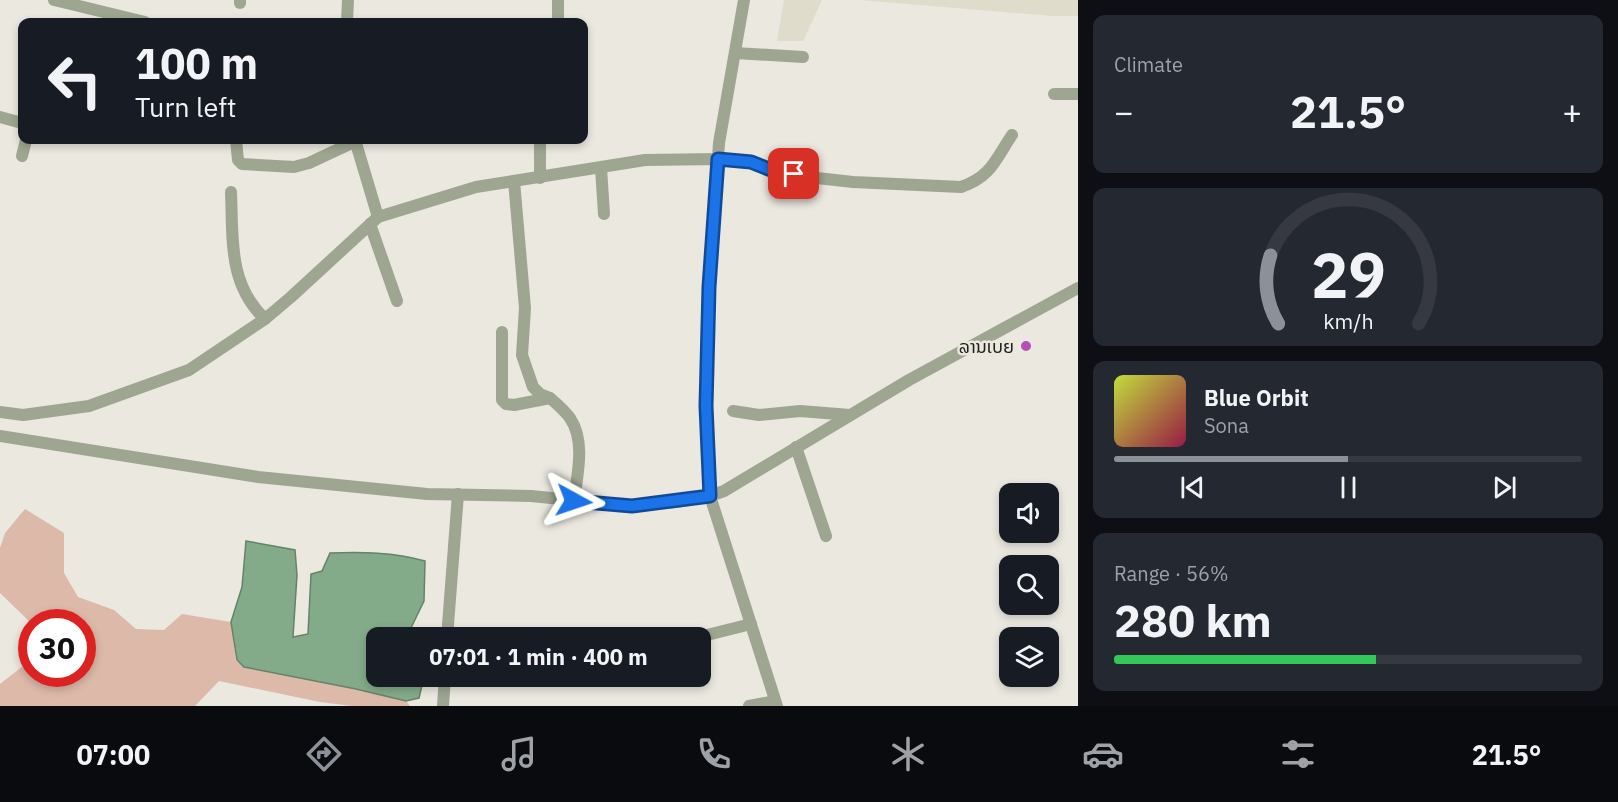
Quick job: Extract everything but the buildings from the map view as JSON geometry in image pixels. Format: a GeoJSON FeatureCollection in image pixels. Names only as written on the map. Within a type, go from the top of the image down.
{"type":"FeatureCollection","features":[{"type":"Feature","properties":{"kind":"street"},"geometry":{"type":"LineString","coordinates":[[54,0],[128,18]]}},
{"type":"Feature","properties":{"kind":"street"},"geometry":{"type":"LineString","coordinates":[[347,18],[348,0]]}},
{"type":"Feature","properties":{"kind":"street"},"geometry":{"type":"LineString","coordinates":[[558,0],[558,18]]}},
{"type":"Feature","properties":{"kind":"street"},"geometry":{"type":"LineString","coordinates":[[744,0],[718,159],[709,287],[706,406],[710,496],[776,703],[749,706]]}},
{"type":"Feature","properties":{"kind":"street"},"geometry":{"type":"LineString","coordinates":[[735,53],[803,57]]}},
{"type":"Feature","properties":{"kind":"street"},"geometry":{"type":"LineString","coordinates":[[1054,94],[1078,94]]}},
{"type":"Feature","properties":{"kind":"street"},"geometry":{"type":"LineString","coordinates":[[0,117],[18,122]]}},
{"type":"Feature","properties":{"kind":"street"},"geometry":{"type":"LineString","coordinates":[[0,412],[23,416],[89,406],[189,370],[264,319],[374,221],[476,187],[645,160],[718,159],[751,162],[771,170],[826,179],[961,187],[978,181],[990,169],[1012,135]]}},
{"type":"Feature","properties":{"kind":"street"},"geometry":{"type":"LineString","coordinates":[[22,156],[25,144]]}},
{"type":"Feature","properties":{"kind":"street"},"geometry":{"type":"LineString","coordinates":[[236,144],[238,160],[242,164],[294,167],[309,163],[348,144]]}},
{"type":"Feature","properties":{"kind":"street"},"geometry":{"type":"LineString","coordinates":[[357,144],[374,221],[397,301]]}},
{"type":"Feature","properties":{"kind":"street"},"geometry":{"type":"LineString","coordinates":[[540,144],[540,178]]}},
{"type":"Feature","properties":{"kind":"street"},"geometry":{"type":"LineString","coordinates":[[601,168],[604,214]]}},
{"type":"Feature","properties":{"kind":"street"},"geometry":{"type":"LineString","coordinates":[[514,181],[525,308],[522,355],[533,387],[540,394],[550,398],[570,418],[578,434],[579,450],[574,501]]}},
{"type":"Feature","properties":{"kind":"street"},"geometry":{"type":"LineString","coordinates":[[231,192],[237,272],[244,295],[264,319]]}},
{"type":"Feature","properties":{"kind":"street"},"geometry":{"type":"LineString","coordinates":[[0,436],[258,477],[427,494],[531,496],[632,506],[710,496],[724,490],[909,380],[1078,288]]}},
{"type":"Feature","properties":{"kind":"street"},"geometry":{"type":"LineString","coordinates":[[502,332],[502,400],[506,404],[514,405],[550,398]]}},
{"type":"Feature","properties":{"kind":"street"},"geometry":{"type":"LineString","coordinates":[[734,411],[759,415],[800,411],[850,415]]}},
{"type":"Feature","properties":{"kind":"street"},"geometry":{"type":"LineString","coordinates":[[796,447],[826,536]]}},
{"type":"Feature","properties":{"kind":"street"},"geometry":{"type":"LineString","coordinates":[[448,627],[458,494]]}},
{"type":"Feature","properties":{"kind":"street"},"geometry":{"type":"LineString","coordinates":[[711,634],[751,624]]}},
{"type":"Feature","properties":{"kind":"street"},"geometry":{"type":"LineString","coordinates":[[443,706],[444,687]]}},
{"type":"Feature","properties":{"kind":"shaded area"},"geometry":{"type":"Polygon","coordinates":[[[784,0],[822,0],[803,41],[777,41],[784,0]]]}},
{"type":"Feature","properties":{"kind":"shaded area"},"geometry":{"type":"Polygon","coordinates":[[[859,0],[1078,0],[1078,16],[1052,16],[859,0]]]}},
{"type":"Feature","properties":{"kind":"shaded area"},"geometry":{"type":"Polygon","coordinates":[[[25,509],[64,533],[64,573],[78,597],[114,610],[136,629],[164,630],[182,614],[231,622],[236,660],[244,667],[356,689],[406,701],[410,706],[352,706],[320,702],[219,681],[195,706],[0,706],[0,684],[18,670],[18,687],[96,687],[96,609],[18,610],[0,593],[0,548],[5,533],[25,509]]]}},
{"type":"Feature","properties":{"kind":"shaded area"},"geometry":{"type":"Polygon","coordinates":[[[246,541],[295,550],[297,575],[293,637],[308,634],[311,574],[322,571],[330,553],[378,553],[425,561],[424,601],[411,627],[366,627],[366,687],[422,687],[419,698],[406,701],[244,667],[237,660],[231,622],[242,587],[246,541]]]}},
{"type":"Feature","properties":{"kind":"place","name":"ລານເບຍ"},"geometry":{"type":"Point","coordinates":[1026,346]}},
{"type":"Feature","properties":{"kind":"route"},"geometry":{"type":"LineString","coordinates":[[574,501],[632,506],[710,496],[706,406],[709,287],[718,159],[751,162],[771,170],[794,174]]}}]}
